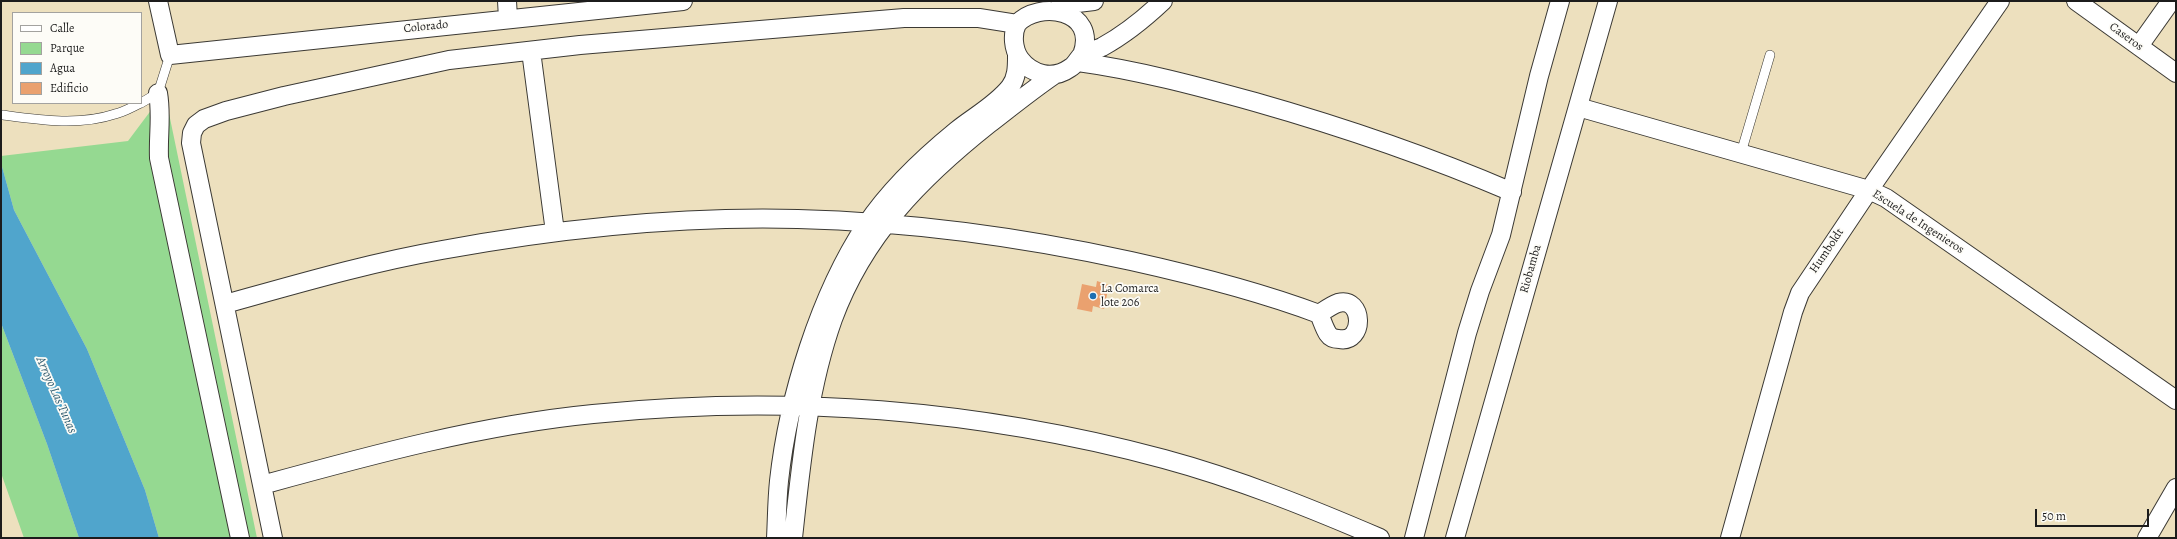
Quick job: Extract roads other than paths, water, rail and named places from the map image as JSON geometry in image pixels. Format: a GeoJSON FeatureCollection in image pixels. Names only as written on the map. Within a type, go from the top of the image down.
{"type":"FeatureCollection","features":[{"type":"Feature","properties":{"kind":"street"},"geometry":{"type":"LineString","coordinates":[[158,1],[170,55]]}},
{"type":"Feature","properties":{"kind":"street","name":"Colorado"},"geometry":{"type":"LineString","coordinates":[[170,55],[507,10],[683,1]]}},
{"type":"Feature","properties":{"kind":"street"},"geometry":{"type":"LineString","coordinates":[[776,538],[780,480],[801,407],[824,304],[842,265],[866,224],[905,178],[922,161],[956,131],[1001,97],[1011,87],[1017,74],[1017,56],[1014,34],[1017,24],[1023,15],[1032,8],[1041,4],[1061,5],[1094,1]]}},
{"type":"Feature","properties":{"kind":"street"},"geometry":{"type":"LineString","coordinates":[[1017,56],[1033,71],[1043,75],[1054,75],[1064,72],[1080,58],[1117,38],[1163,1]]}},
{"type":"Feature","properties":{"kind":"street"},"geometry":{"type":"LineString","coordinates":[[1414,538],[1467,333],[1480,291],[1501,235],[1538,76],[1560,1]]}},
{"type":"Feature","properties":{"kind":"street","name":"Riobamba"},"geometry":{"type":"LineString","coordinates":[[1455,538],[1608,1]]}},
{"type":"Feature","properties":{"kind":"street","name":"Humboldt"},"geometry":{"type":"LineString","coordinates":[[1730,538],[1793,312],[1800,293],[1869,190],[2000,1]]}},
{"type":"Feature","properties":{"kind":"street","name":"Caseros"},"geometry":{"type":"LineString","coordinates":[[2076,1],[2176,73]]}},
{"type":"Feature","properties":{"kind":"street"},"geometry":{"type":"LineString","coordinates":[[2139,46],[2171,1]]}},
{"type":"Feature","properties":{"kind":"street"},"geometry":{"type":"LineString","coordinates":[[1061,5],[1076,14],[1083,25],[1086,38],[1080,58]]}},
{"type":"Feature","properties":{"kind":"street"},"geometry":{"type":"LineString","coordinates":[[273,538],[191,143],[192,133],[196,125],[204,119],[226,111],[284,96],[449,60],[531,51],[904,18],[979,18],[1017,24]]}},
{"type":"Feature","properties":{"kind":"street"},"geometry":{"type":"LineString","coordinates":[[531,51],[555,232]]}},
{"type":"Feature","properties":{"kind":"street"},"geometry":{"type":"LineString","coordinates":[[1080,58],[1101,65],[1215,91],[1351,130],[1448,164],[1512,192]]}},
{"type":"Feature","properties":{"kind":"street"},"geometry":{"type":"LineString","coordinates":[[793,538],[803,443],[801,407],[817,373],[833,319],[863,258],[901,204],[933,170],[1024,96],[1054,75]]}},
{"type":"Feature","properties":{"kind":"street"},"geometry":{"type":"LineString","coordinates":[[158,93],[161,112],[158,138],[159,158],[240,538]]}},
{"type":"Feature","properties":{"kind":"street","name":"Escuela de Ingenieros"},"geometry":{"type":"LineString","coordinates":[[1578,107],[1869,190],[1886,198],[2176,400]]}},
{"type":"Feature","properties":{"kind":"street"},"geometry":{"type":"LineString","coordinates":[[225,304],[324,276],[389,260],[443,249],[555,232],[647,224],[798,220],[886,224],[973,233],[1100,254],[1227,285],[1288,302],[1319,314]]}},
{"type":"Feature","properties":{"kind":"street"},"geometry":{"type":"LineString","coordinates":[[262,485],[429,442],[531,422],[593,414],[749,405],[863,409],[944,416],[1010,426],[1105,444],[1166,459],[1280,497],[1380,538]]}},
{"type":"Feature","properties":{"kind":"street"},"geometry":{"type":"LineString","coordinates":[[2147,538],[2176,488]]}},
{"type":"Feature","properties":{"kind":"lane"},"geometry":{"type":"LineString","coordinates":[[1741,153],[1770,54]]}},
{"type":"Feature","properties":{"kind":"lane"},"geometry":{"type":"LineString","coordinates":[[142,102],[158,93],[170,55]]}},
{"type":"Feature","properties":{"kind":"lane"},"geometry":{"type":"LineString","coordinates":[[3,115],[49,121],[78,120],[115,114],[139,104]]}},
{"type":"Feature","properties":{"kind":"water","name":"Arroyo Las Tunas"},"geometry":{"type":"Polygon","coordinates":[[[1,163],[14,210],[87,349],[145,490],[159,538],[79,538],[47,444],[1,323],[1,163]]]}},
{"type":"Feature","properties":{"kind":"place","name":"La Comarca lote 206"},"geometry":{"type":"Point","coordinates":[1093,296]}}]}
